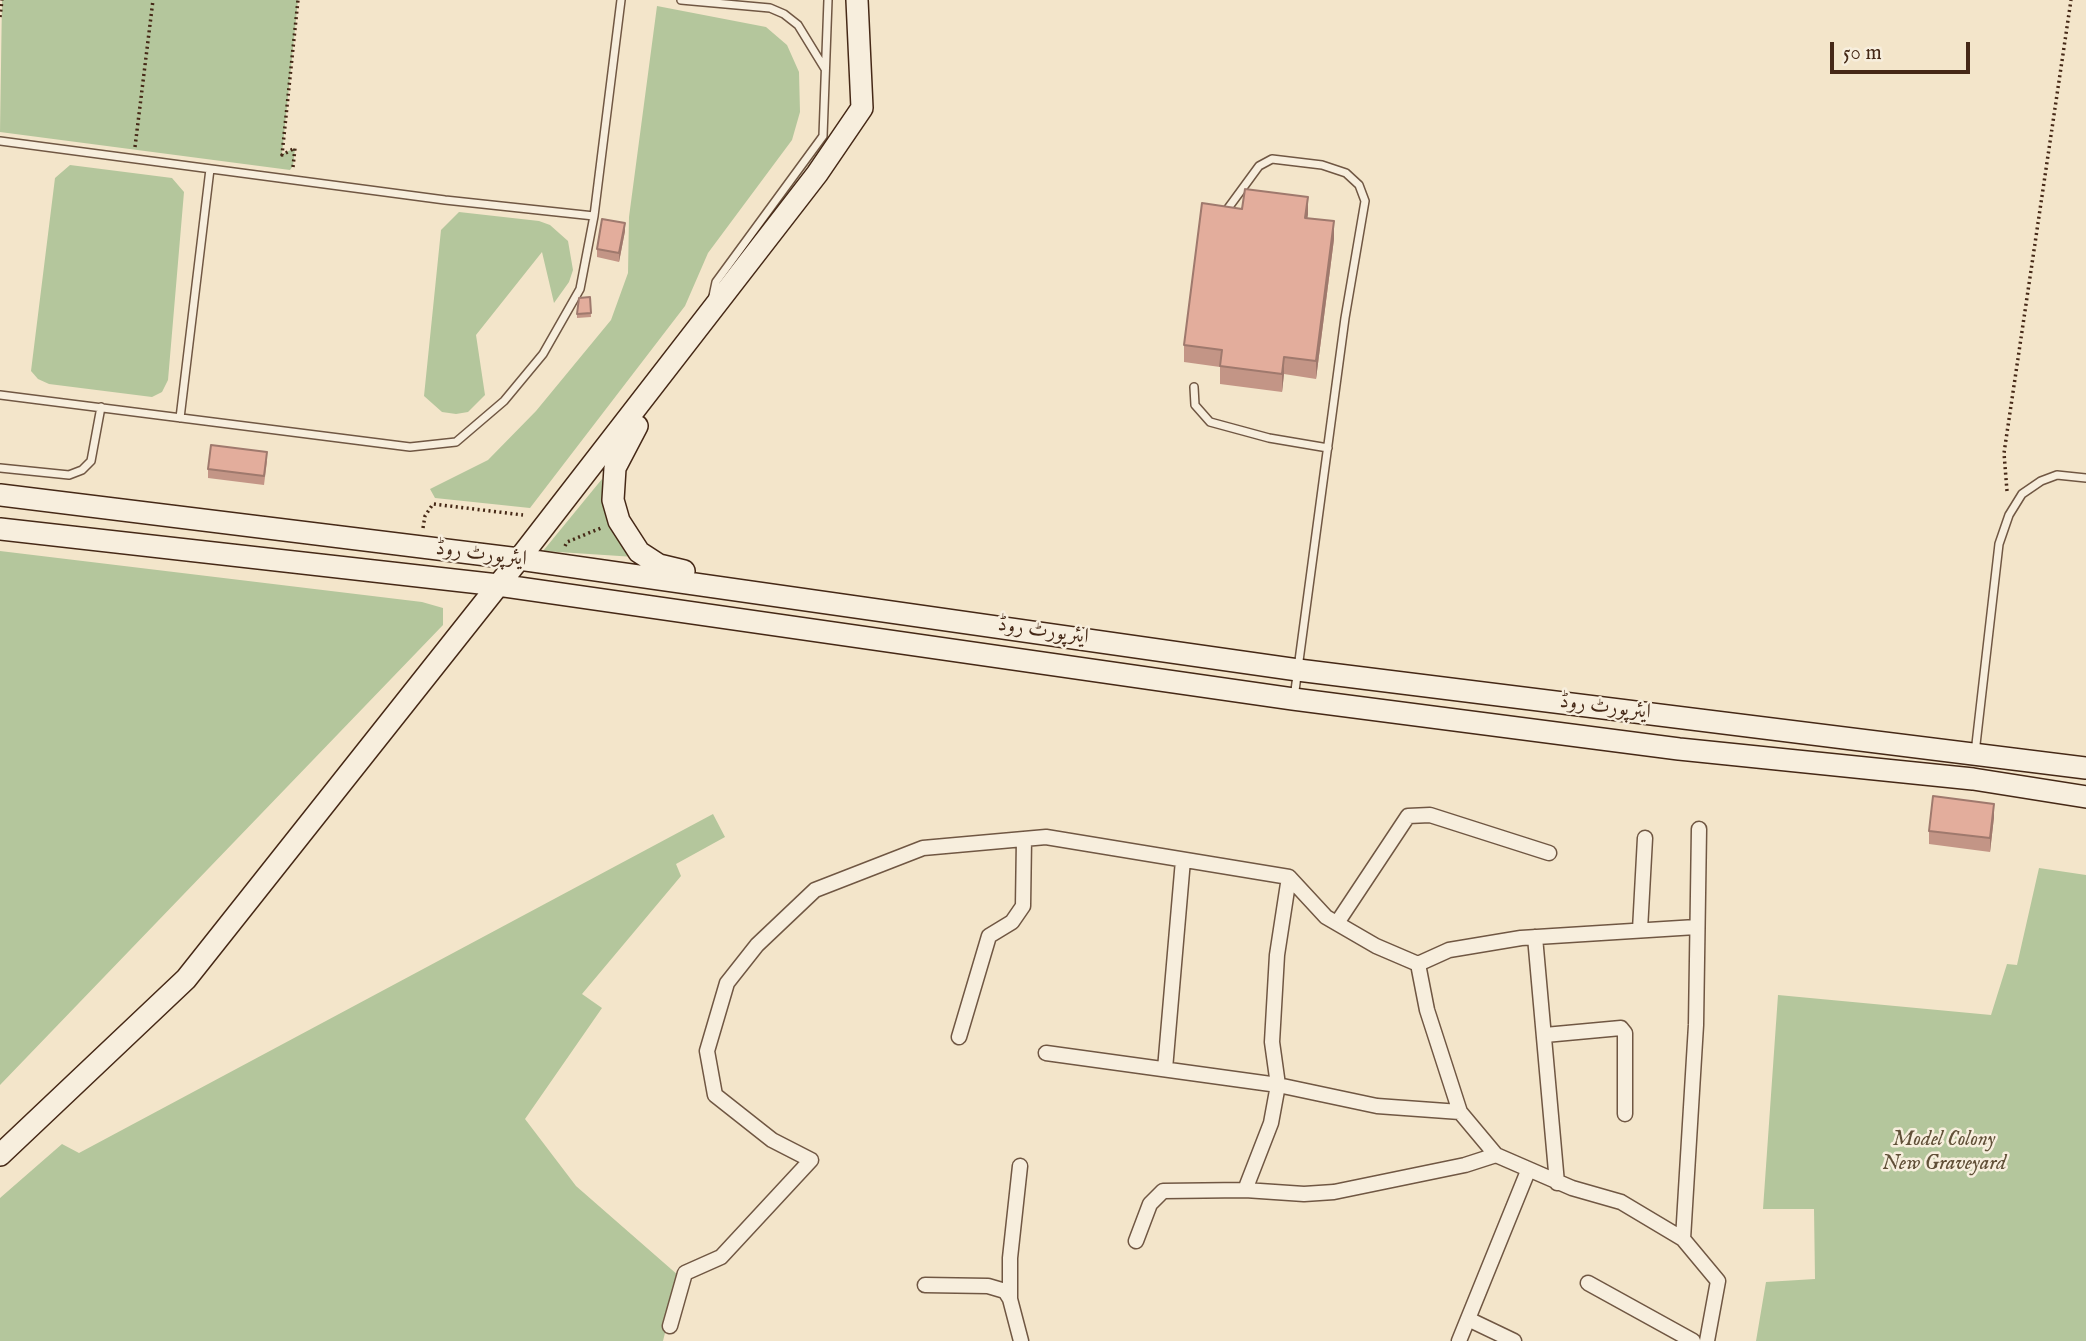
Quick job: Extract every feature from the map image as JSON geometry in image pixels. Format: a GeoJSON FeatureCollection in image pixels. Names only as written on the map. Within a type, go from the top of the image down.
{"type":"FeatureCollection","features":[{"type":"Feature","properties":{"kind":"main road"},"geometry":{"type":"LineString","coordinates":[[0,1154],[186,979],[519,559],[817,174],[862,108],[857,0]]}},
{"type":"Feature","properties":{"kind":"main road"},"geometry":{"type":"LineString","coordinates":[[676,357],[615,468],[613,500],[619,521],[639,552],[659,565],[716,574],[758,594]]}},
{"type":"Feature","properties":{"kind":"main road","name":"ایئرپورٹ روڈ"},"geometry":{"type":"LineString","coordinates":[[0,495],[519,559],[1298,670],[2086,768]]}},
{"type":"Feature","properties":{"kind":"main road","name":"ایئرپورٹ روڈ"},"geometry":{"type":"LineString","coordinates":[[0,529],[498,585],[1293,699],[1679,749],[1973,779],[2086,797]]}},
{"type":"Feature","properties":{"kind":"street"},"geometry":{"type":"LineString","coordinates":[[1337,923],[1408,816],[1430,815],[1549,853]]}},
{"type":"Feature","properties":{"kind":"street"},"geometry":{"type":"LineString","coordinates":[[1682,1239],[1696,1025],[1699,829]]}},
{"type":"Feature","properties":{"kind":"street"},"geometry":{"type":"LineString","coordinates":[[670,1326],[685,1273],[721,1257],[811,1160],[772,1140],[715,1095],[706,1051],[727,983],[757,945],[814,890],[923,848],[1046,837],[1289,877],[1326,917],[1376,946],[1419,964],[1449,950],[1535,937],[1696,927]]}},
{"type":"Feature","properties":{"kind":"street"},"geometry":{"type":"LineString","coordinates":[[1640,930],[1645,838]]}},
{"type":"Feature","properties":{"kind":"street"},"geometry":{"type":"LineString","coordinates":[[958,1037],[989,936],[1012,922],[1023,906],[1024,839]]}},
{"type":"Feature","properties":{"kind":"street"},"geometry":{"type":"LineString","coordinates":[[1165,1069],[1183,860]]}},
{"type":"Feature","properties":{"kind":"street"},"geometry":{"type":"LineString","coordinates":[[1245,1190],[1270,1123],[1278,1085],[1272,1042],[1278,955],[1289,877]]}},
{"type":"Feature","properties":{"kind":"street"},"geometry":{"type":"LineString","coordinates":[[1535,937],[1557,1182]]}},
{"type":"Feature","properties":{"kind":"street"},"geometry":{"type":"LineString","coordinates":[[1419,964],[1427,1010],[1460,1112],[1496,1155],[1557,1182],[1621,1202],[1682,1239],[1718,1281],[1707,1341]]}},
{"type":"Feature","properties":{"kind":"street"},"geometry":{"type":"LineString","coordinates":[[1545,1035],[1621,1028],[1625,1033],[1625,1114]]}},
{"type":"Feature","properties":{"kind":"street"},"geometry":{"type":"LineString","coordinates":[[1046,1052],[1278,1085],[1377,1106],[1460,1112]]}},
{"type":"Feature","properties":{"kind":"street"},"geometry":{"type":"LineString","coordinates":[[1136,1241],[1150,1204],[1163,1191],[1245,1190],[1304,1194],[1334,1192],[1465,1166],[1496,1155]]}},
{"type":"Feature","properties":{"kind":"street"},"geometry":{"type":"LineString","coordinates":[[1020,1166],[1010,1258],[1010,1298],[1021,1341]]}},
{"type":"Feature","properties":{"kind":"street"},"geometry":{"type":"LineString","coordinates":[[1458,1341],[1528,1171]]}},
{"type":"Feature","properties":{"kind":"street"},"geometry":{"type":"LineString","coordinates":[[1587,1283],[1693,1341]]}},
{"type":"Feature","properties":{"kind":"street"},"geometry":{"type":"LineString","coordinates":[[925,1285],[988,1286],[1005,1291],[1010,1298]]}},
{"type":"Feature","properties":{"kind":"street"},"geometry":{"type":"LineString","coordinates":[[1468,1319],[1514,1341]]}},
{"type":"Feature","properties":{"kind":"lane"},"geometry":{"type":"LineString","coordinates":[[0,395],[410,447],[456,442],[504,401],[543,354],[580,289],[594,216],[621,0]]}},
{"type":"Feature","properties":{"kind":"lane"},"geometry":{"type":"LineString","coordinates":[[681,0],[770,8],[784,13],[798,25],[827,71]]}},
{"type":"Feature","properties":{"kind":"lane"},"geometry":{"type":"LineString","coordinates":[[708,315],[716,282],[823,136],[828,1]]}},
{"type":"Feature","properties":{"kind":"lane"},"geometry":{"type":"LineString","coordinates":[[0,141],[594,216]]}},
{"type":"Feature","properties":{"kind":"lane"},"geometry":{"type":"LineString","coordinates":[[1226,211],[1259,166],[1272,159],[1322,165],[1346,173],[1359,185],[1365,201],[1293,699]]}},
{"type":"Feature","properties":{"kind":"lane"},"geometry":{"type":"LineString","coordinates":[[180,418],[210,169]]}},
{"type":"Feature","properties":{"kind":"lane"},"geometry":{"type":"LineString","coordinates":[[1194,387],[1195,405],[1210,422],[1269,438],[1328,448]]}},
{"type":"Feature","properties":{"kind":"lane"},"geometry":{"type":"LineString","coordinates":[[0,468],[69,475],[82,470],[91,461],[101,407]]}},
{"type":"Feature","properties":{"kind":"lane"},"geometry":{"type":"LineString","coordinates":[[1975,753],[1999,544],[2009,514],[2022,494],[2041,481],[2057,475],[2086,478]]}},
{"type":"Feature","properties":{"kind":"path"},"geometry":{"type":"LineString","coordinates":[[0,17],[2,0]]}},
{"type":"Feature","properties":{"kind":"path"},"geometry":{"type":"LineString","coordinates":[[134,159],[153,0]]}},
{"type":"Feature","properties":{"kind":"path"},"geometry":{"type":"LineString","coordinates":[[290,170],[295,162],[295,148],[282,155],[298,0]]}},
{"type":"Feature","properties":{"kind":"path"},"geometry":{"type":"LineString","coordinates":[[2009,514],[2004,453],[2071,0]]}},
{"type":"Feature","properties":{"kind":"path"},"geometry":{"type":"LineString","coordinates":[[423,531],[425,516],[433,504],[523,515]]}},
{"type":"Feature","properties":{"kind":"path"},"geometry":{"type":"LineString","coordinates":[[560,537],[567,541],[602,527]]}},
{"type":"Feature","properties":{"kind":"green space"},"geometry":{"type":"Polygon","coordinates":[[[2,0],[298,0],[282,154],[295,148],[293,166],[290,170],[0,132],[2,0]]]}},
{"type":"Feature","properties":{"kind":"green space"},"geometry":{"type":"Polygon","coordinates":[[[657,6],[766,27],[787,45],[799,72],[800,112],[792,140],[708,253],[685,306],[530,508],[435,498],[430,489],[488,460],[536,411],[611,320],[628,273],[629,217],[657,6]]]}},
{"type":"Feature","properties":{"kind":"green space"},"geometry":{"type":"Polygon","coordinates":[[[70,165],[172,178],[184,192],[168,380],[162,392],[152,397],[49,384],[38,379],[31,371],[55,178],[70,165]]]}},
{"type":"Feature","properties":{"kind":"green space"},"geometry":{"type":"Polygon","coordinates":[[[459,212],[539,221],[550,225],[568,241],[573,270],[569,282],[554,303],[542,252],[476,335],[485,395],[468,412],[456,414],[442,412],[424,396],[441,230],[459,212]]]}},
{"type":"Feature","properties":{"kind":"green space"},"geometry":{"type":"Polygon","coordinates":[[[602,479],[607,509],[635,557],[543,551],[602,479]]]}},
{"type":"Feature","properties":{"kind":"green space"},"geometry":{"type":"Polygon","coordinates":[[[0,551],[422,602],[443,608],[443,625],[0,1085],[0,551]]]}},
{"type":"Feature","properties":{"kind":"green space"},"geometry":{"type":"Polygon","coordinates":[[[713,814],[725,837],[676,864],[681,876],[582,994],[602,1008],[525,1119],[576,1186],[679,1276],[663,1341],[0,1341],[0,1198],[62,1144],[79,1153],[713,814]]]}},
{"type":"Feature","properties":{"kind":"green space","name":"Model Colony New Graveyard"},"geometry":{"type":"Polygon","coordinates":[[[2039,868],[2086,875],[2086,1341],[1756,1341],[1766,1282],[1815,1279],[1814,1209],[1763,1209],[1778,995],[1991,1015],[2007,964],[2017,965],[2039,868]]]}},
{"type":"Feature","properties":{"kind":"building"},"geometry":{"type":"Polygon","coordinates":[[[1245,189],[1308,197],[1305,218],[1334,221],[1316,361],[1284,357],[1282,374],[1220,366],[1222,350],[1184,345],[1202,203],[1242,209],[1245,189]]]}},
{"type":"Feature","properties":{"kind":"building"},"geometry":{"type":"Polygon","coordinates":[[[602,219],[625,223],[619,253],[597,249],[602,219]]]}},
{"type":"Feature","properties":{"kind":"building"},"geometry":{"type":"Polygon","coordinates":[[[590,297],[591,313],[577,314],[579,298],[590,297]]]}},
{"type":"Feature","properties":{"kind":"building"},"geometry":{"type":"Polygon","coordinates":[[[211,445],[267,452],[264,476],[208,469],[211,445]]]}},
{"type":"Feature","properties":{"kind":"building"},"geometry":{"type":"Polygon","coordinates":[[[1933,796],[1994,804],[1990,838],[1929,831],[1933,796]]]}}]}
